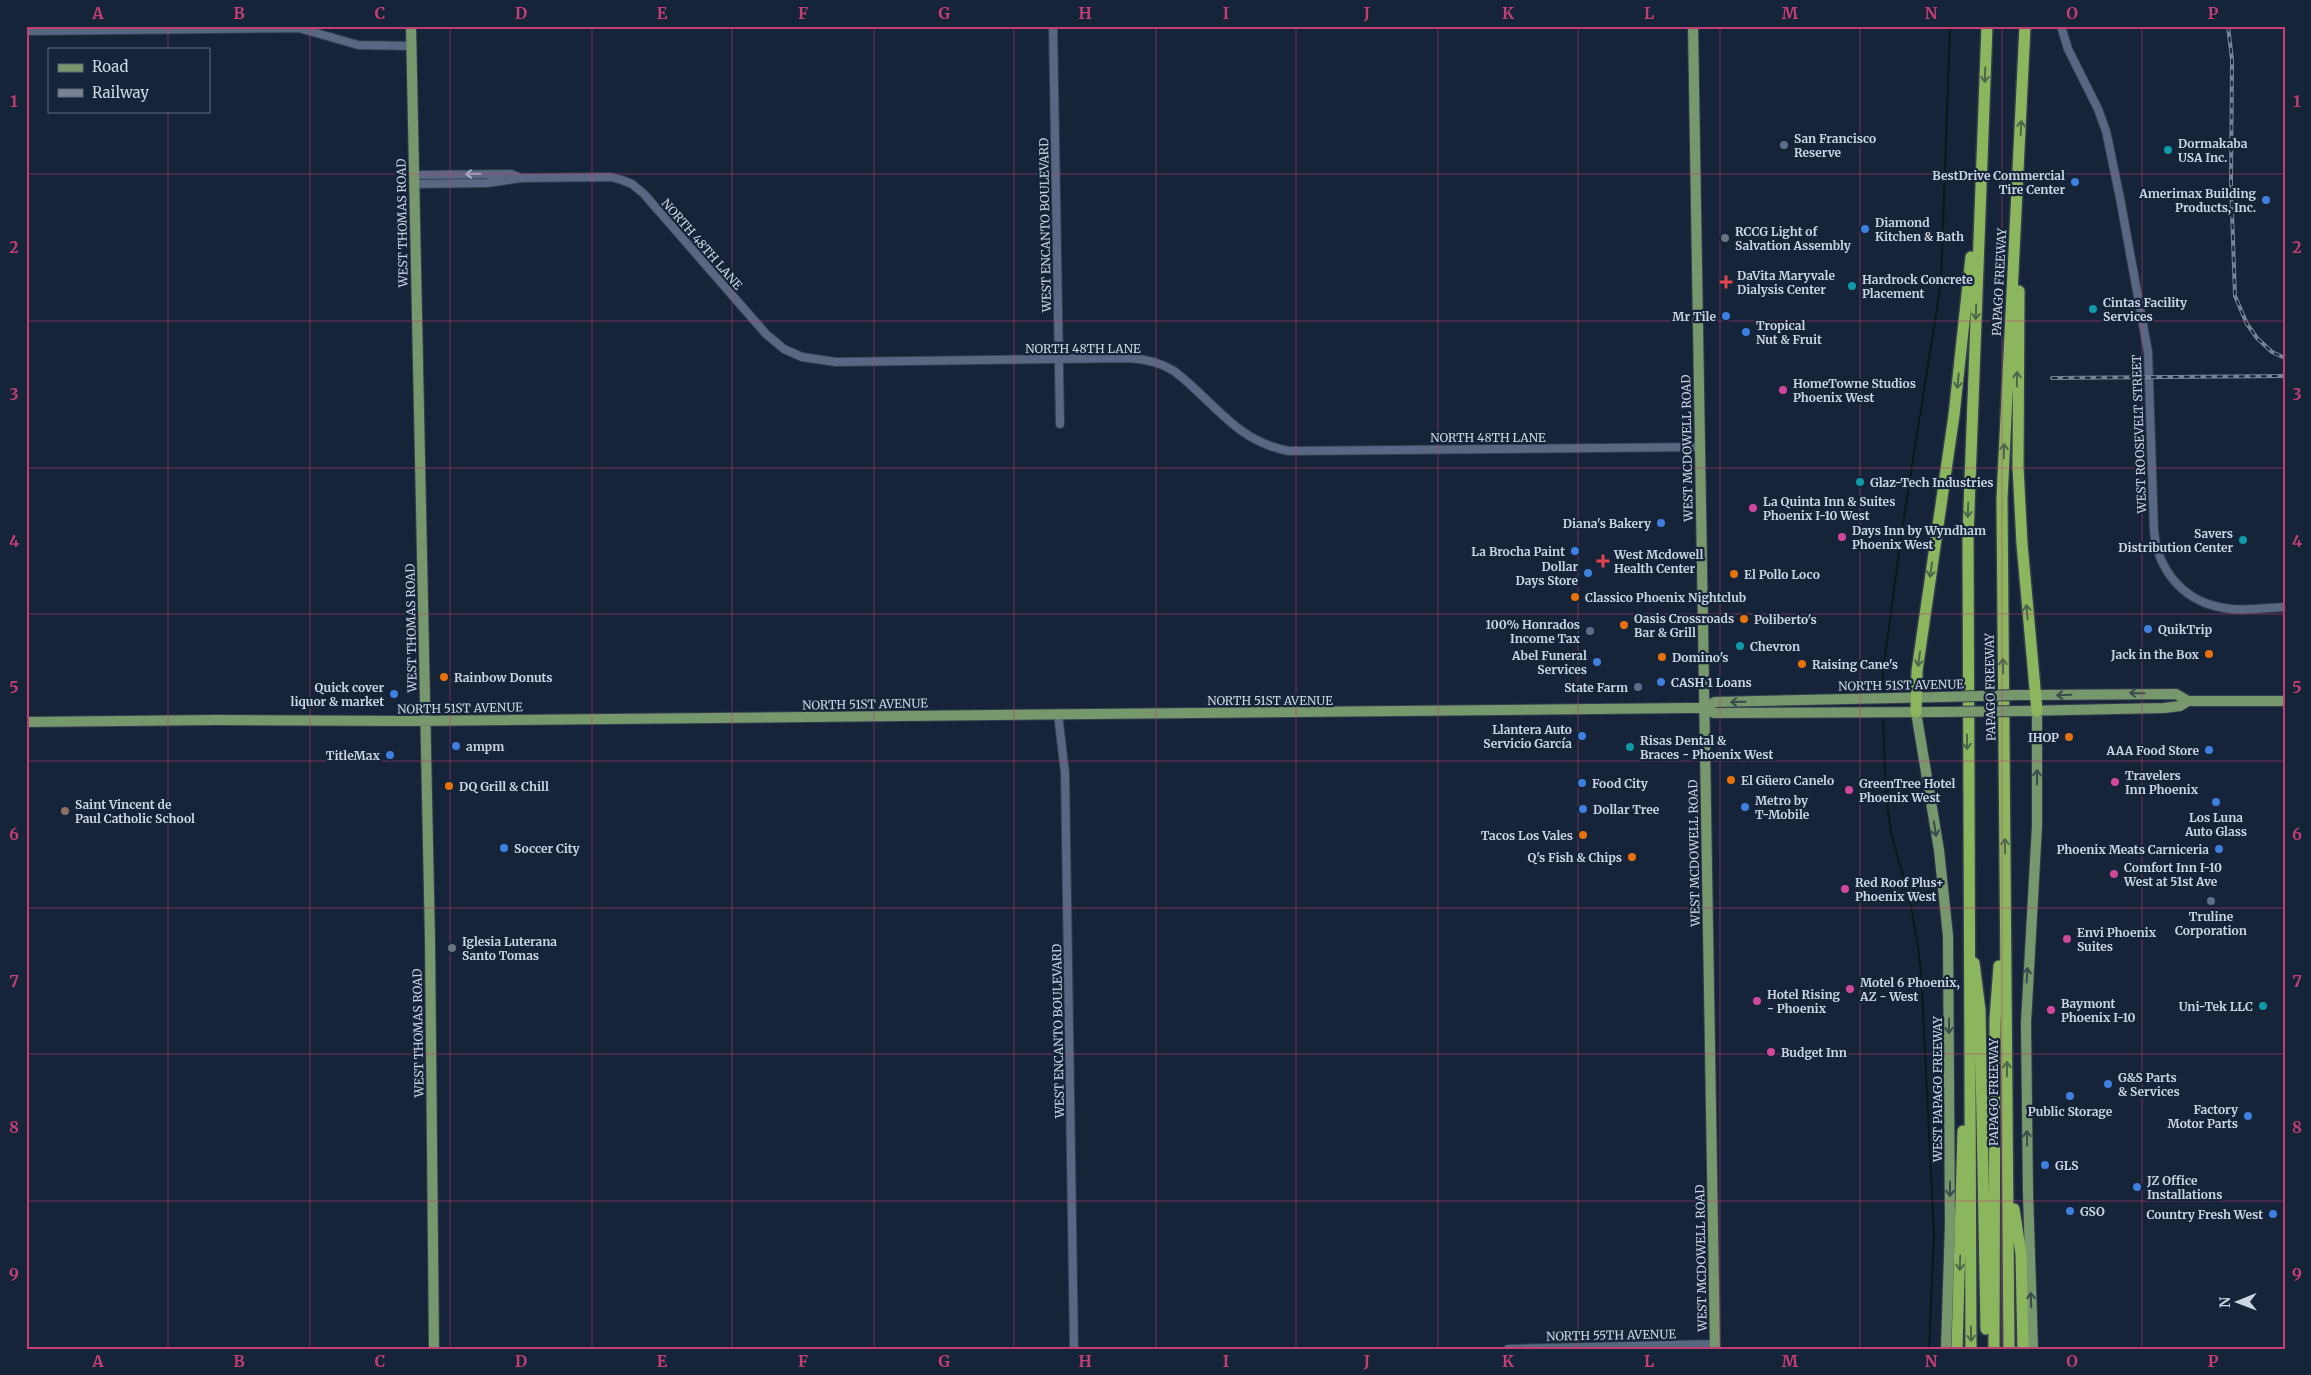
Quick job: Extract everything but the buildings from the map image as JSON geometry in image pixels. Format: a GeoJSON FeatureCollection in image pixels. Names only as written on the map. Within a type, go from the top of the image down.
{"type":"FeatureCollection","features":[{"type":"Feature","properties":{"kind":"highway","name":"PAPAGO FREEWAY"},"geometry":{"type":"LineString","coordinates":[[1971,1349],[1968,1092],[1968,535],[1987,26]]}},
{"type":"Feature","properties":{"kind":"highway","name":"PAPAGO FREEWAY"},"geometry":{"type":"LineString","coordinates":[[2009,1349],[2002,498],[2025,26]]}},
{"type":"Feature","properties":{"kind":"highway"},"geometry":{"type":"LineString","coordinates":[[1916,712],[1915,697],[1956,396],[1981,176]]}},
{"type":"Feature","properties":{"kind":"highway"},"geometry":{"type":"LineString","coordinates":[[2018,177],[2018,467],[2027,614],[2037,711]]}},
{"type":"Feature","properties":{"kind":"highway"},"geometry":{"type":"LineString","coordinates":[[1994,1349],[1995,1019],[2005,895]]}},
{"type":"Feature","properties":{"kind":"highway"},"geometry":{"type":"LineString","coordinates":[[1968,919],[1980,1010],[1986,1349]]}},
{"type":"Feature","properties":{"kind":"highway"},"geometry":{"type":"LineString","coordinates":[[1957,1349],[1961,1143],[1968,1092]]}},
{"type":"Feature","properties":{"kind":"highway"},"geometry":{"type":"LineString","coordinates":[[2008,1170],[2021,1254],[2023,1349]]}},
{"type":"Feature","properties":{"kind":"main road","name":"WEST THOMAS ROAD"},"geometry":{"type":"LineString","coordinates":[[411,26],[431,1049],[434,1349]]}},
{"type":"Feature","properties":{"kind":"main road","name":"WEST MCDOWELL ROAD"},"geometry":{"type":"LineString","coordinates":[[1693,26],[1715,1347]]}},
{"type":"Feature","properties":{"kind":"main road","name":"NORTH 51ST AVENUE"},"geometry":{"type":"LineString","coordinates":[[26,722],[215,720],[425,721],[1704,708],[1716,702],[2022,695],[2176,694],[2188,701],[2285,701]]}},
{"type":"Feature","properties":{"kind":"main road"},"geometry":{"type":"LineString","coordinates":[[1792,712],[1798,705],[1827,704],[1858,698]]}},
{"type":"Feature","properties":{"kind":"main road","name":"NORTH 51ST AVENUE"},"geometry":{"type":"LineString","coordinates":[[1704,708],[1714,713],[2037,711],[2164,708],[2180,706],[2188,701]]}},
{"type":"Feature","properties":{"kind":"main road"},"geometry":{"type":"LineString","coordinates":[[2033,1349],[2026,1023],[2037,826],[2037,711]]}},
{"type":"Feature","properties":{"kind":"main road","name":"WEST PAPAGO FREEWAY"},"geometry":{"type":"LineString","coordinates":[[1916,712],[1939,850],[1948,936],[1950,1224],[1946,1349]]}},
{"type":"Feature","properties":{"kind":"street","name":"WEST ENCANTO BOULEVARD"},"geometry":{"type":"LineString","coordinates":[[1053,26],[1060,424]]}},
{"type":"Feature","properties":{"kind":"street","name":"WEST ROOSEVELT STREET"},"geometry":{"type":"LineString","coordinates":[[2061,26],[2068,49],[2098,109],[2106,131],[2120,198],[2148,352],[2154,530],[2162,566],[2183,590],[2211,605],[2230,609],[2285,607]]}},
{"type":"Feature","properties":{"kind":"street"},"geometry":{"type":"LineString","coordinates":[[26,31],[299,28],[358,45],[411,46]]}},
{"type":"Feature","properties":{"kind":"street","name":"NORTH 48TH LANE"},"geometry":{"type":"LineString","coordinates":[[414,180],[511,174],[521,178],[611,177],[632,184],[644,194],[699,255],[766,334],[784,349],[802,357],[836,362],[1129,358],[1154,361],[1166,366],[1182,377],[1249,437],[1267,446],[1289,451],[1700,446]]}},
{"type":"Feature","properties":{"kind":"street"},"geometry":{"type":"LineString","coordinates":[[632,184],[637,176]]}},
{"type":"Feature","properties":{"kind":"street","name":"WEST ENCANTO BOULEVARD"},"geometry":{"type":"LineString","coordinates":[[1058,714],[1065,782],[1074,1349]]}},
{"type":"Feature","properties":{"kind":"street","name":"NORTH 55TH AVENUE"},"geometry":{"type":"LineString","coordinates":[[1508,1349],[1715,1347]]}},
{"type":"Feature","properties":{"kind":"waterway"},"geometry":{"type":"LineString","coordinates":[[1883,694],[1883,670],[1904,517],[1941,282],[1950,26]]}},
{"type":"Feature","properties":{"kind":"waterway"},"geometry":{"type":"LineString","coordinates":[[1883,717],[1886,797],[1891,832],[1911,906],[1919,952],[1922,989],[1934,1235],[1929,1349]]}},
{"type":"Feature","properties":{"kind":"railway"},"geometry":{"type":"LineString","coordinates":[[2228,26],[2232,59],[2231,184],[2235,296],[2247,324],[2257,338],[2272,352],[2285,358]]}},
{"type":"Feature","properties":{"kind":"railway"},"geometry":{"type":"LineString","coordinates":[[2052,378],[2285,376]]}},
{"type":"Feature","properties":{"kind":"place","name":"San Francisco Reserve"},"geometry":{"type":"Point","coordinates":[1784,145]}},
{"type":"Feature","properties":{"kind":"place","name":"Dormakaba USA Inc."},"geometry":{"type":"Point","coordinates":[2168,150]}},
{"type":"Feature","properties":{"kind":"place","name":"BestDrive Commercial Tire Center"},"geometry":{"type":"Point","coordinates":[2075,182]}},
{"type":"Feature","properties":{"kind":"place","name":"Amerimax Building Products, Inc."},"geometry":{"type":"Point","coordinates":[2266,200]}},
{"type":"Feature","properties":{"kind":"place","name":"Diamond Kitchen & Bath"},"geometry":{"type":"Point","coordinates":[1865,229]}},
{"type":"Feature","properties":{"kind":"place","name":"RCCG Light of Salvation Assembly"},"geometry":{"type":"Point","coordinates":[1725,238]}},
{"type":"Feature","properties":{"kind":"place","name":"DaVita Maryvale Dialysis Center"},"geometry":{"type":"Point","coordinates":[1726,282]}},
{"type":"Feature","properties":{"kind":"place","name":"Hardrock Concrete Placement"},"geometry":{"type":"Point","coordinates":[1852,286]}},
{"type":"Feature","properties":{"kind":"place","name":"Cintas Facility Services"},"geometry":{"type":"Point","coordinates":[2093,309]}},
{"type":"Feature","properties":{"kind":"place","name":"Mr Tile"},"geometry":{"type":"Point","coordinates":[1726,316]}},
{"type":"Feature","properties":{"kind":"place","name":"Tropical Nut & Fruit"},"geometry":{"type":"Point","coordinates":[1746,332]}},
{"type":"Feature","properties":{"kind":"place","name":"HomeTowne Studios Phoenix West"},"geometry":{"type":"Point","coordinates":[1783,390]}},
{"type":"Feature","properties":{"kind":"place","name":"Glaz-Tech Industries"},"geometry":{"type":"Point","coordinates":[1860,482]}},
{"type":"Feature","properties":{"kind":"place","name":"La Quinta Inn & Suites Phoenix I-10 West"},"geometry":{"type":"Point","coordinates":[1753,508]}},
{"type":"Feature","properties":{"kind":"place","name":"Diana's Bakery"},"geometry":{"type":"Point","coordinates":[1661,523]}},
{"type":"Feature","properties":{"kind":"place","name":"Days Inn by Wyndham Phoenix West"},"geometry":{"type":"Point","coordinates":[1842,537]}},
{"type":"Feature","properties":{"kind":"place","name":"Savers Distribution Center"},"geometry":{"type":"Point","coordinates":[2243,540]}},
{"type":"Feature","properties":{"kind":"place","name":"La Brocha Paint"},"geometry":{"type":"Point","coordinates":[1575,551]}},
{"type":"Feature","properties":{"kind":"place","name":"West Mcdowell Health Center"},"geometry":{"type":"Point","coordinates":[1603,561]}},
{"type":"Feature","properties":{"kind":"place","name":"Dollar Days Store"},"geometry":{"type":"Point","coordinates":[1588,573]}},
{"type":"Feature","properties":{"kind":"place","name":"El Pollo Loco"},"geometry":{"type":"Point","coordinates":[1734,574]}},
{"type":"Feature","properties":{"kind":"place","name":"Classico Phoenix Nightclub"},"geometry":{"type":"Point","coordinates":[1575,597]}},
{"type":"Feature","properties":{"kind":"place","name":"Poliberto's"},"geometry":{"type":"Point","coordinates":[1744,619]}},
{"type":"Feature","properties":{"kind":"place","name":"Oasis Crossroads Bar & Grill"},"geometry":{"type":"Point","coordinates":[1624,625]}},
{"type":"Feature","properties":{"kind":"place","name":"QuikTrip"},"geometry":{"type":"Point","coordinates":[2148,629]}},
{"type":"Feature","properties":{"kind":"place","name":"100% Honrados Income Tax"},"geometry":{"type":"Point","coordinates":[1590,631]}},
{"type":"Feature","properties":{"kind":"place","name":"Chevron"},"geometry":{"type":"Point","coordinates":[1740,646]}},
{"type":"Feature","properties":{"kind":"place","name":"Jack in the Box"},"geometry":{"type":"Point","coordinates":[2209,654]}},
{"type":"Feature","properties":{"kind":"place","name":"Domino's"},"geometry":{"type":"Point","coordinates":[1662,657]}},
{"type":"Feature","properties":{"kind":"place","name":"Abel Funeral Services"},"geometry":{"type":"Point","coordinates":[1597,662]}},
{"type":"Feature","properties":{"kind":"place","name":"Raising Cane's"},"geometry":{"type":"Point","coordinates":[1802,664]}},
{"type":"Feature","properties":{"kind":"place","name":"Rainbow Donuts"},"geometry":{"type":"Point","coordinates":[444,677]}},
{"type":"Feature","properties":{"kind":"place","name":"CASH 1 Loans"},"geometry":{"type":"Point","coordinates":[1661,682]}},
{"type":"Feature","properties":{"kind":"place","name":"State Farm"},"geometry":{"type":"Point","coordinates":[1638,687]}},
{"type":"Feature","properties":{"kind":"place","name":"Quick cover liquor & market"},"geometry":{"type":"Point","coordinates":[394,694]}},
{"type":"Feature","properties":{"kind":"place","name":"Llantera Auto Servicio García"},"geometry":{"type":"Point","coordinates":[1582,736]}},
{"type":"Feature","properties":{"kind":"place","name":"IHOP"},"geometry":{"type":"Point","coordinates":[2069,737]}},
{"type":"Feature","properties":{"kind":"place","name":"ampm"},"geometry":{"type":"Point","coordinates":[456,746]}},
{"type":"Feature","properties":{"kind":"place","name":"Risas Dental & Braces - Phoenix West"},"geometry":{"type":"Point","coordinates":[1630,747]}},
{"type":"Feature","properties":{"kind":"place","name":"AAA Food Store"},"geometry":{"type":"Point","coordinates":[2209,750]}},
{"type":"Feature","properties":{"kind":"place","name":"TitleMax"},"geometry":{"type":"Point","coordinates":[390,755]}},
{"type":"Feature","properties":{"kind":"place","name":"El Güero Canelo"},"geometry":{"type":"Point","coordinates":[1731,780]}},
{"type":"Feature","properties":{"kind":"place","name":"Travelers Inn Phoenix"},"geometry":{"type":"Point","coordinates":[2115,782]}},
{"type":"Feature","properties":{"kind":"place","name":"Food City"},"geometry":{"type":"Point","coordinates":[1582,783]}},
{"type":"Feature","properties":{"kind":"place","name":"DQ Grill & Chill"},"geometry":{"type":"Point","coordinates":[449,786]}},
{"type":"Feature","properties":{"kind":"place","name":"GreenTree Hotel Phoenix West"},"geometry":{"type":"Point","coordinates":[1849,790]}},
{"type":"Feature","properties":{"kind":"place","name":"Los Luna Auto Glass"},"geometry":{"type":"Point","coordinates":[2216,802]}},
{"type":"Feature","properties":{"kind":"place","name":"Metro by T-Mobile"},"geometry":{"type":"Point","coordinates":[1745,807]}},
{"type":"Feature","properties":{"kind":"place","name":"Dollar Tree"},"geometry":{"type":"Point","coordinates":[1583,809]}},
{"type":"Feature","properties":{"kind":"place","name":"Saint Vincent de Paul Catholic School"},"geometry":{"type":"Point","coordinates":[65,811]}},
{"type":"Feature","properties":{"kind":"place","name":"Tacos Los Vales"},"geometry":{"type":"Point","coordinates":[1583,835]}},
{"type":"Feature","properties":{"kind":"place","name":"Soccer City"},"geometry":{"type":"Point","coordinates":[504,848]}},
{"type":"Feature","properties":{"kind":"place","name":"Phoenix Meats Carniceria"},"geometry":{"type":"Point","coordinates":[2219,849]}},
{"type":"Feature","properties":{"kind":"place","name":"Q's Fish & Chips"},"geometry":{"type":"Point","coordinates":[1632,857]}},
{"type":"Feature","properties":{"kind":"place","name":"Comfort Inn I-10 West at 51st Ave"},"geometry":{"type":"Point","coordinates":[2114,874]}},
{"type":"Feature","properties":{"kind":"place","name":"Red Roof Plus+ Phoenix West"},"geometry":{"type":"Point","coordinates":[1845,889]}},
{"type":"Feature","properties":{"kind":"place","name":"Truline Corporation"},"geometry":{"type":"Point","coordinates":[2211,901]}},
{"type":"Feature","properties":{"kind":"place","name":"Envi Phoenix Suites"},"geometry":{"type":"Point","coordinates":[2067,939]}},
{"type":"Feature","properties":{"kind":"place","name":"Iglesia Luterana Santo Tomas"},"geometry":{"type":"Point","coordinates":[452,948]}},
{"type":"Feature","properties":{"kind":"place","name":"Motel 6 Phoenix, AZ - West"},"geometry":{"type":"Point","coordinates":[1850,989]}},
{"type":"Feature","properties":{"kind":"place","name":"Hotel Rising - Phoenix"},"geometry":{"type":"Point","coordinates":[1757,1001]}},
{"type":"Feature","properties":{"kind":"place","name":"Uni-Tek LLC"},"geometry":{"type":"Point","coordinates":[2263,1006]}},
{"type":"Feature","properties":{"kind":"place","name":"Baymont Phoenix I-10"},"geometry":{"type":"Point","coordinates":[2051,1010]}},
{"type":"Feature","properties":{"kind":"place","name":"Budget Inn"},"geometry":{"type":"Point","coordinates":[1771,1052]}},
{"type":"Feature","properties":{"kind":"place","name":"G&S Parts & Services"},"geometry":{"type":"Point","coordinates":[2108,1084]}},
{"type":"Feature","properties":{"kind":"place","name":"Public Storage"},"geometry":{"type":"Point","coordinates":[2070,1096]}},
{"type":"Feature","properties":{"kind":"place","name":"Factory Motor Parts"},"geometry":{"type":"Point","coordinates":[2248,1116]}},
{"type":"Feature","properties":{"kind":"place","name":"GLS"},"geometry":{"type":"Point","coordinates":[2045,1165]}},
{"type":"Feature","properties":{"kind":"place","name":"JZ Office Installations"},"geometry":{"type":"Point","coordinates":[2137,1187]}},
{"type":"Feature","properties":{"kind":"place","name":"GSO"},"geometry":{"type":"Point","coordinates":[2070,1211]}},
{"type":"Feature","properties":{"kind":"place","name":"Country Fresh West"},"geometry":{"type":"Point","coordinates":[2273,1214]}}]}
